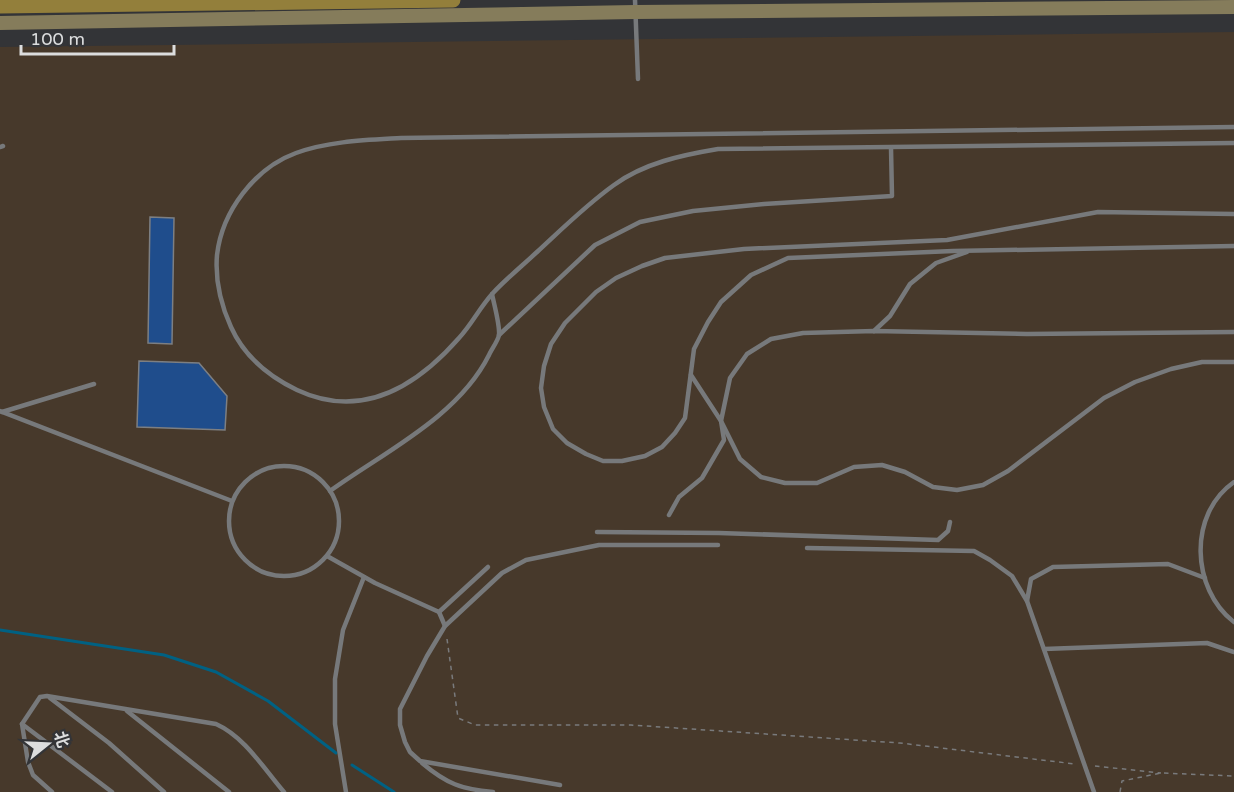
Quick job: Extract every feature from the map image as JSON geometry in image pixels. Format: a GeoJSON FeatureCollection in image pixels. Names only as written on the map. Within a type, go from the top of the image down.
{"type":"FeatureCollection","features":[{"type":"Feature","properties":{"kind":"main road"},"geometry":{"type":"LineString","coordinates":[[0,6],[453,0]]}},
{"type":"Feature","properties":{"kind":"street"},"geometry":{"type":"LineString","coordinates":[[81,5],[81,22]]}},
{"type":"Feature","properties":{"kind":"street"},"geometry":{"type":"LineString","coordinates":[[0,23],[635,6],[1234,7]]}},
{"type":"Feature","properties":{"kind":"lane"},"geometry":{"type":"LineString","coordinates":[[635,6],[638,80]]}},
{"type":"Feature","properties":{"kind":"lane"},"geometry":{"type":"LineString","coordinates":[[1234,127],[402,138],[331,144],[296,153],[272,166],[249,186],[233,207],[217,255],[219,291],[228,321],[239,344],[255,362],[279,381],[310,396],[339,403],[373,399],[393,392],[435,364],[461,337],[492,294],[588,205],[616,183],[643,169],[681,155],[718,149],[1234,143]]}},
{"type":"Feature","properties":{"kind":"lane"},"geometry":{"type":"LineString","coordinates":[[330,491],[410,438],[468,389],[484,365],[499,335],[595,245],[640,222],[693,212],[892,196],[891,148]]}},
{"type":"Feature","properties":{"kind":"lane"},"geometry":{"type":"LineString","coordinates":[[1234,214],[1098,212],[947,240],[744,249],[665,258],[616,278],[581,306],[565,323],[551,344],[541,388],[544,407],[553,429],[567,443],[603,461],[622,461],[645,456],[662,447],[685,418],[694,349],[721,302],[751,275],[788,258],[974,250],[1234,246]]}},
{"type":"Feature","properties":{"kind":"lane"},"geometry":{"type":"LineString","coordinates":[[874,332],[890,316],[910,284],[936,263],[974,250]]}},
{"type":"Feature","properties":{"kind":"lane"},"geometry":{"type":"LineString","coordinates":[[492,294],[499,335]]}},
{"type":"Feature","properties":{"kind":"lane"},"geometry":{"type":"LineString","coordinates":[[669,514],[679,497],[702,478],[724,440],[721,421],[730,378],[747,354],[771,339],[803,333],[1234,332]]}},
{"type":"Feature","properties":{"kind":"lane"},"geometry":{"type":"LineString","coordinates":[[691,375],[721,421],[740,459],[761,477],[785,483],[817,483],[854,467],[882,465],[905,472],[933,487],[957,490],[983,485],[1008,471],[1104,398],[1134,382],[1171,369],[1202,362],[1234,362]]}},
{"type":"Feature","properties":{"kind":"lane"},"geometry":{"type":"LineString","coordinates":[[1,411],[94,384]]}},
{"type":"Feature","properties":{"kind":"lane"},"geometry":{"type":"LineString","coordinates":[[1,411],[232,501]]}},
{"type":"Feature","properties":{"kind":"lane"},"geometry":{"type":"LineString","coordinates":[[280,466],[298,468],[313,474],[330,491],[339,516],[335,542],[327,556],[318,565],[300,574],[280,577],[263,573],[245,561],[232,541],[228,518],[232,501],[246,480],[262,470],[280,466]]}},
{"type":"Feature","properties":{"kind":"lane"},"geometry":{"type":"LineString","coordinates":[[1234,482],[1209,509],[1201,535],[1200,561],[1216,603],[1234,622]]}},
{"type":"Feature","properties":{"kind":"lane"},"geometry":{"type":"LineString","coordinates":[[920,550],[938,540],[948,531],[950,522]]}},
{"type":"Feature","properties":{"kind":"lane"},"geometry":{"type":"LineString","coordinates":[[597,532],[719,533],[938,540]]}},
{"type":"Feature","properties":{"kind":"lane"},"geometry":{"type":"LineString","coordinates":[[493,792],[467,789],[440,778],[410,752],[400,725],[400,709],[445,626],[502,573],[526,560],[599,545],[717,545]]}},
{"type":"Feature","properties":{"kind":"lane"},"geometry":{"type":"LineString","coordinates":[[807,548],[974,551],[1012,576],[1027,601],[1094,792]]}},
{"type":"Feature","properties":{"kind":"lane"},"geometry":{"type":"LineString","coordinates":[[327,556],[364,577],[439,612],[445,626]]}},
{"type":"Feature","properties":{"kind":"lane"},"geometry":{"type":"LineString","coordinates":[[1027,601],[1031,579],[1053,567],[1168,564],[1206,578]]}},
{"type":"Feature","properties":{"kind":"lane"},"geometry":{"type":"LineString","coordinates":[[439,612],[488,567]]}},
{"type":"Feature","properties":{"kind":"lane"},"geometry":{"type":"LineString","coordinates":[[346,792],[335,724],[336,679],[343,630],[364,577]]}},
{"type":"Feature","properties":{"kind":"lane"},"geometry":{"type":"LineString","coordinates":[[1044,649],[1207,643],[1234,652]]}},
{"type":"Feature","properties":{"kind":"lane"},"geometry":{"type":"LineString","coordinates":[[47,696],[109,743],[164,792]]}},
{"type":"Feature","properties":{"kind":"lane"},"geometry":{"type":"LineString","coordinates":[[52,792],[33,775],[28,762],[22,724],[40,697],[47,696],[199,720],[225,728],[245,746],[284,792]]}},
{"type":"Feature","properties":{"kind":"lane"},"geometry":{"type":"LineString","coordinates":[[125,709],[230,792]]}},
{"type":"Feature","properties":{"kind":"lane"},"geometry":{"type":"LineString","coordinates":[[22,724],[112,792]]}},
{"type":"Feature","properties":{"kind":"lane"},"geometry":{"type":"LineString","coordinates":[[420,761],[560,785]]}},
{"type":"Feature","properties":{"kind":"path"},"geometry":{"type":"LineString","coordinates":[[445,626],[458,718],[475,725],[643,726],[900,743],[1084,765],[1234,777]]}},
{"type":"Feature","properties":{"kind":"path"},"geometry":{"type":"LineString","coordinates":[[1120,792],[1122,781],[1161,772]]}},
{"type":"Feature","properties":{"kind":"shaded area"},"geometry":{"type":"Polygon","coordinates":[[[1234,32],[1234,792],[0,792],[0,47],[1234,32]]]}},
{"type":"Feature","properties":{"kind":"building"},"geometry":{"type":"Polygon","coordinates":[[[150,217],[174,218],[172,344],[148,343],[150,217]]]}},
{"type":"Feature","properties":{"kind":"building"},"geometry":{"type":"Polygon","coordinates":[[[139,361],[199,363],[227,396],[225,430],[137,427],[139,361]]]}},
{"type":"Feature","properties":{"kind":"waterway"},"geometry":{"type":"LineString","coordinates":[[0,630],[164,655],[216,672],[268,701],[336,753]]}},
{"type":"Feature","properties":{"kind":"waterway"},"geometry":{"type":"LineString","coordinates":[[352,765],[394,792]]}}]}
